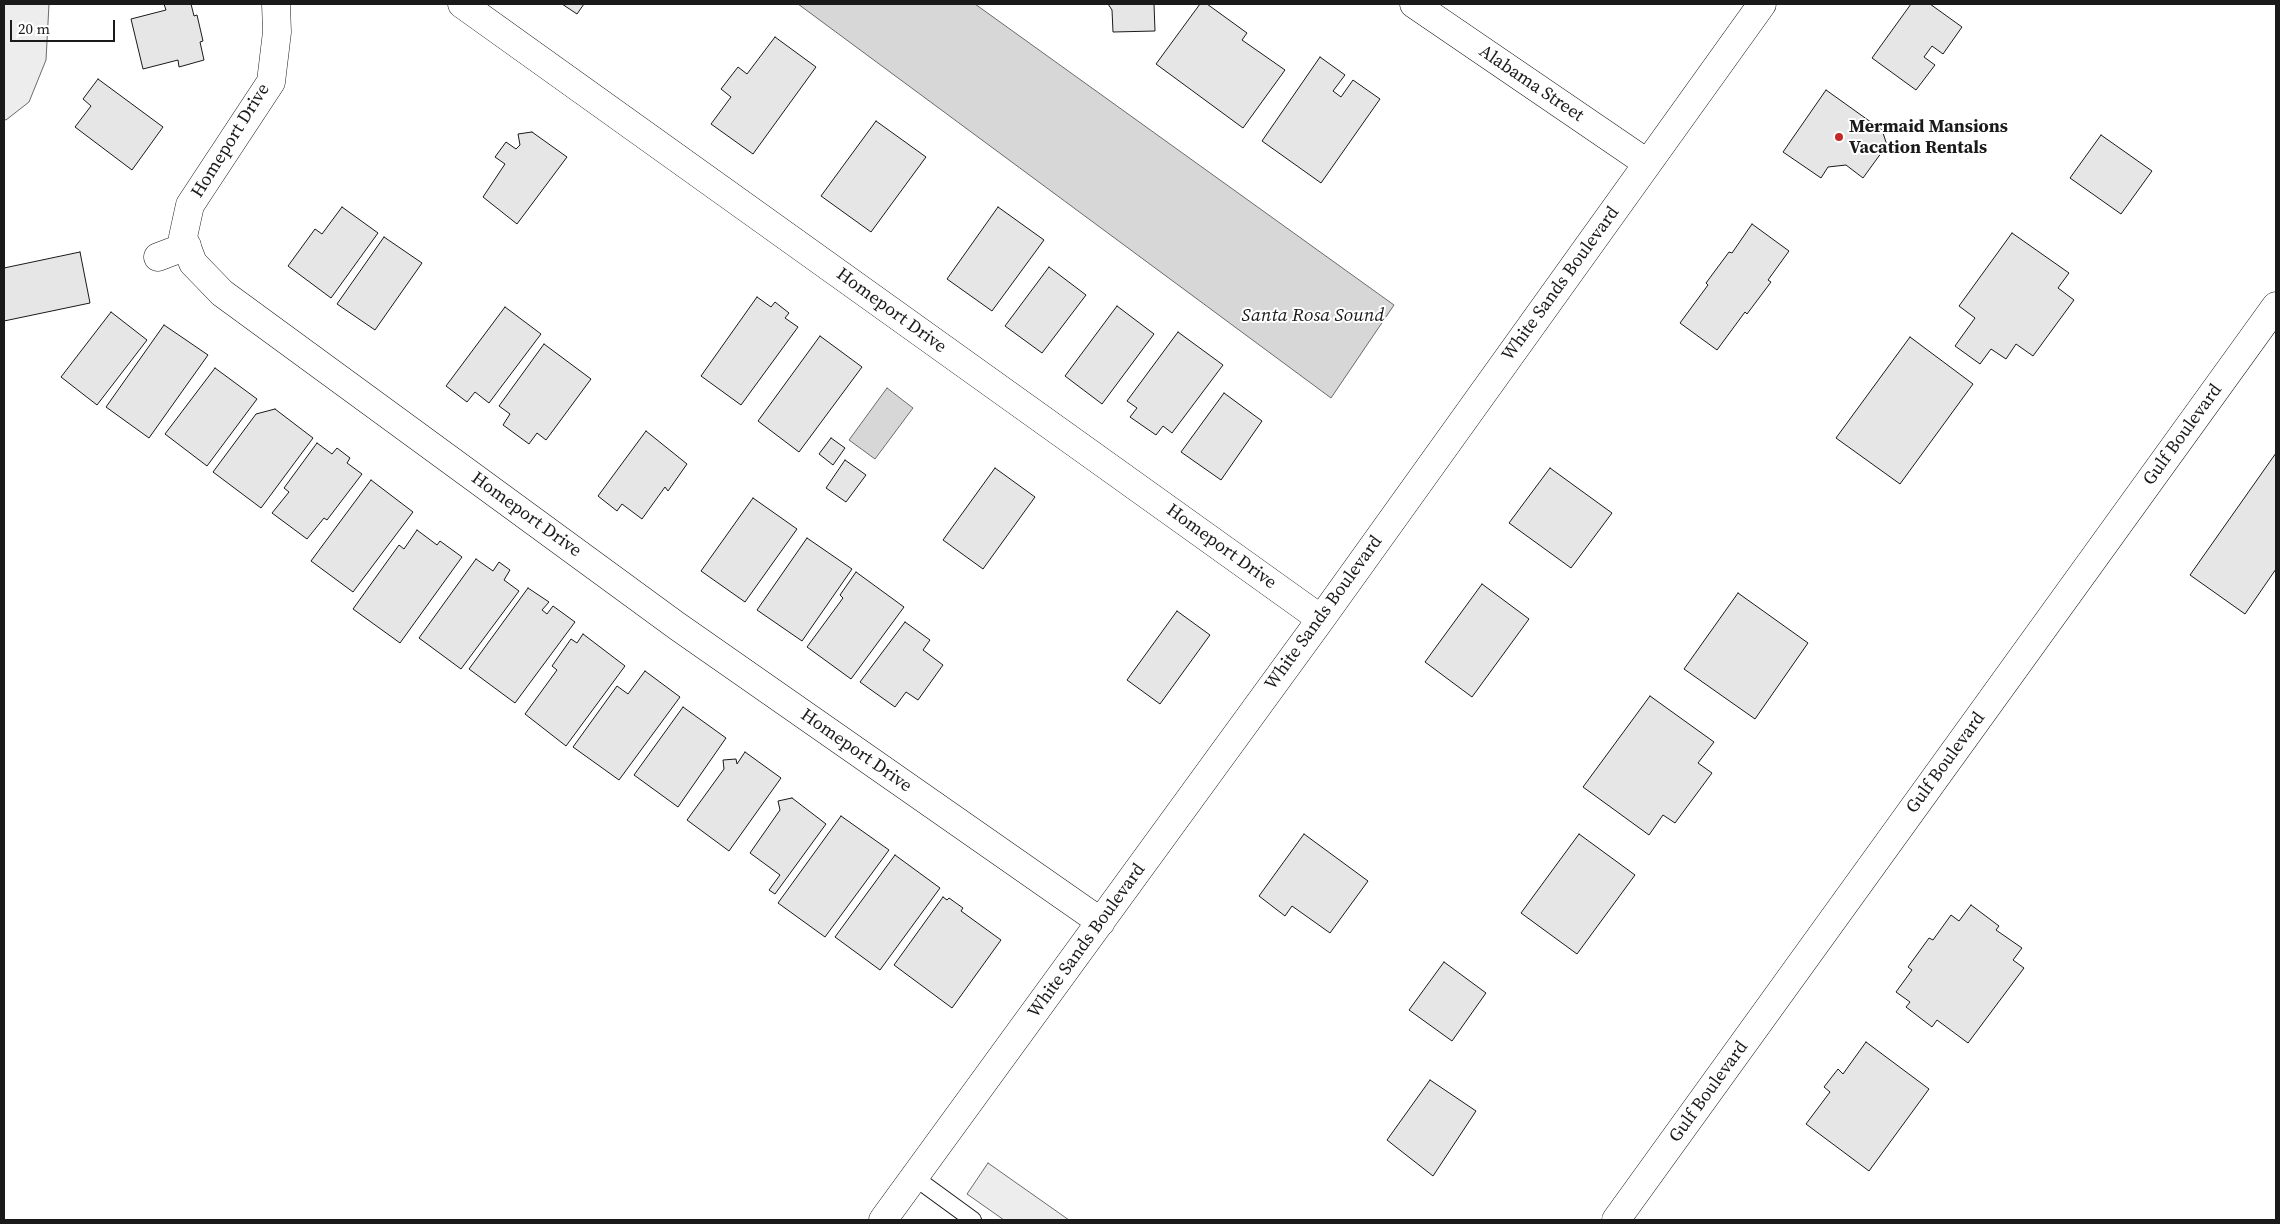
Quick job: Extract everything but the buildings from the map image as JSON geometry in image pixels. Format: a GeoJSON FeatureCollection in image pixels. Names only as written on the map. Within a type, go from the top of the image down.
{"type":"FeatureCollection","features":[{"type":"Feature","properties":{"kind":"street","name":"Homeport Drive"},"geometry":{"type":"LineString","coordinates":[[276,4],[277,32],[270,82],[190,205],[183,237],[193,263],[222,293],[677,626],[1101,922]]}},
{"type":"Feature","properties":{"kind":"street","name":"Homeport Drive"},"geometry":{"type":"LineString","coordinates":[[462,4],[1321,618]]}},
{"type":"Feature","properties":{"kind":"street","name":"Alabama Street"},"geometry":{"type":"LineString","coordinates":[[1414,4],[1648,164]]}},
{"type":"Feature","properties":{"kind":"street","name":"White Sands Boulevard"},"geometry":{"type":"LineString","coordinates":[[883,1220],[1321,618],[1762,4]]}},
{"type":"Feature","properties":{"kind":"street"},"geometry":{"type":"LineString","coordinates":[[158,256],[187,246]]}},
{"type":"Feature","properties":{"kind":"street","name":"Gulf Boulevard"},"geometry":{"type":"LineString","coordinates":[[1616,1220],[2276,306]]}},
{"type":"Feature","properties":{"kind":"lane"},"geometry":{"type":"LineString","coordinates":[[914,1178],[973,1220]]}},
{"type":"Feature","properties":{"kind":"shaded area"},"geometry":{"type":"Polygon","coordinates":[[[4,4],[49,4],[46,60],[29,102],[6,120],[4,119],[4,4]]]}},
{"type":"Feature","properties":{"kind":"shaded area"},"geometry":{"type":"Polygon","coordinates":[[[988,1163],[1069,1220],[1004,1220],[967,1194],[988,1163]]]}},
{"type":"Feature","properties":{"kind":"water","name":"Santa Rosa Sound"},"geometry":{"type":"Polygon","coordinates":[[[798,4],[975,4],[1394,305],[1331,398],[798,4]]]}},
{"type":"Feature","properties":{"kind":"water"},"geometry":{"type":"Polygon","coordinates":[[[887,388],[913,408],[875,459],[849,440],[887,388]]]}},
{"type":"Feature","properties":{"kind":"place","name":"Mermaid Mansions Vacation Rentals"},"geometry":{"type":"Point","coordinates":[1839,137]}}]}
